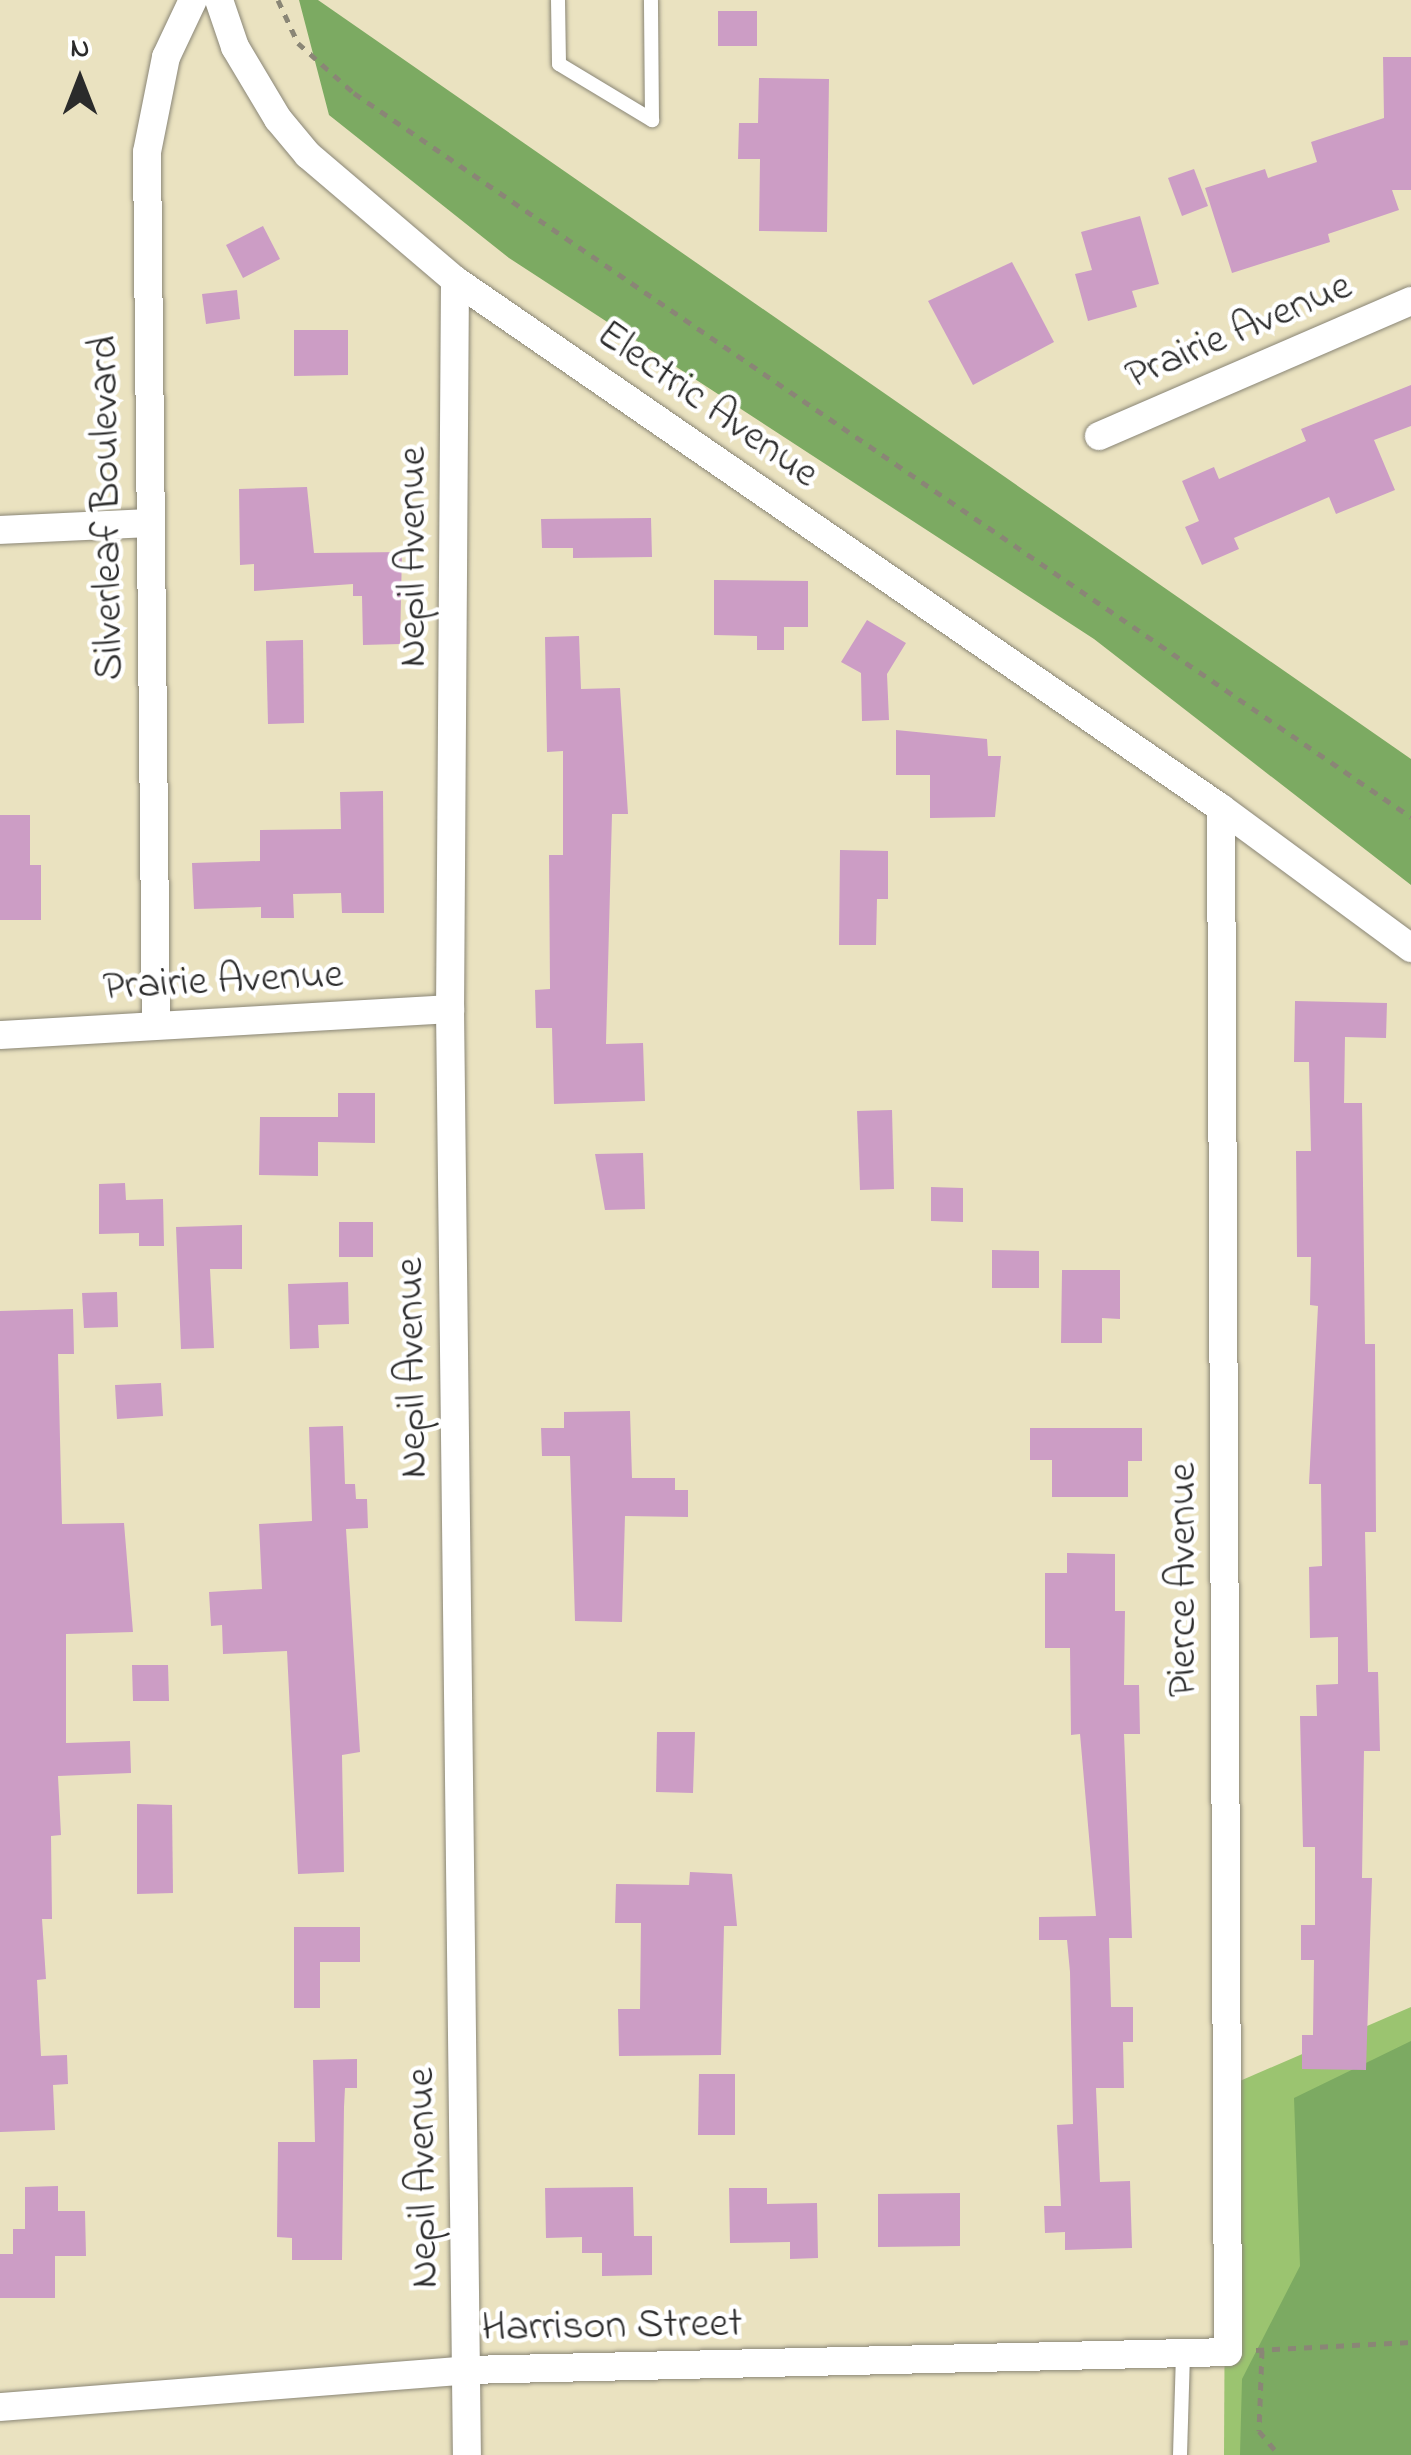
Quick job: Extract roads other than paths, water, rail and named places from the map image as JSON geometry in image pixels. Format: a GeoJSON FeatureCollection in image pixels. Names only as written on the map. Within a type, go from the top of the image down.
{"type":"FeatureCollection","features":[{"type":"Feature","properties":{"kind":"street","name":"Silverleaf Boulevard"},"geometry":{"type":"LineString","coordinates":[[156,1025],[147,523],[147,152],[166,57],[194,0]]}},
{"type":"Feature","properties":{"kind":"street","name":"Electric Avenue"},"geometry":{"type":"LineString","coordinates":[[220,0],[236,47],[278,119],[308,154],[456,280],[1221,808],[1411,948]]}},
{"type":"Feature","properties":{"kind":"street","name":"Nepil Avenue"},"geometry":{"type":"LineString","coordinates":[[456,280],[450,1009],[466,2455]]}},
{"type":"Feature","properties":{"kind":"street","name":"Prairie Avenue"},"geometry":{"type":"LineString","coordinates":[[1099,436],[1411,301]]}},
{"type":"Feature","properties":{"kind":"street"},"geometry":{"type":"LineString","coordinates":[[0,530],[147,523]]}},
{"type":"Feature","properties":{"kind":"street","name":"Pierce Avenue"},"geometry":{"type":"LineString","coordinates":[[1221,808],[1228,2352]]}},
{"type":"Feature","properties":{"kind":"street","name":"Prairie Avenue"},"geometry":{"type":"LineString","coordinates":[[0,1035],[450,1009]]}},
{"type":"Feature","properties":{"kind":"street","name":"Harrison Street"},"geometry":{"type":"LineString","coordinates":[[0,2407],[467,2370],[1228,2352]]}},
{"type":"Feature","properties":{"kind":"lane"},"geometry":{"type":"LineString","coordinates":[[558,0],[559,64],[652,120],[651,0]]}},
{"type":"Feature","properties":{"kind":"lane"},"geometry":{"type":"LineString","coordinates":[[1180,2455],[1183,2353]]}}]}
